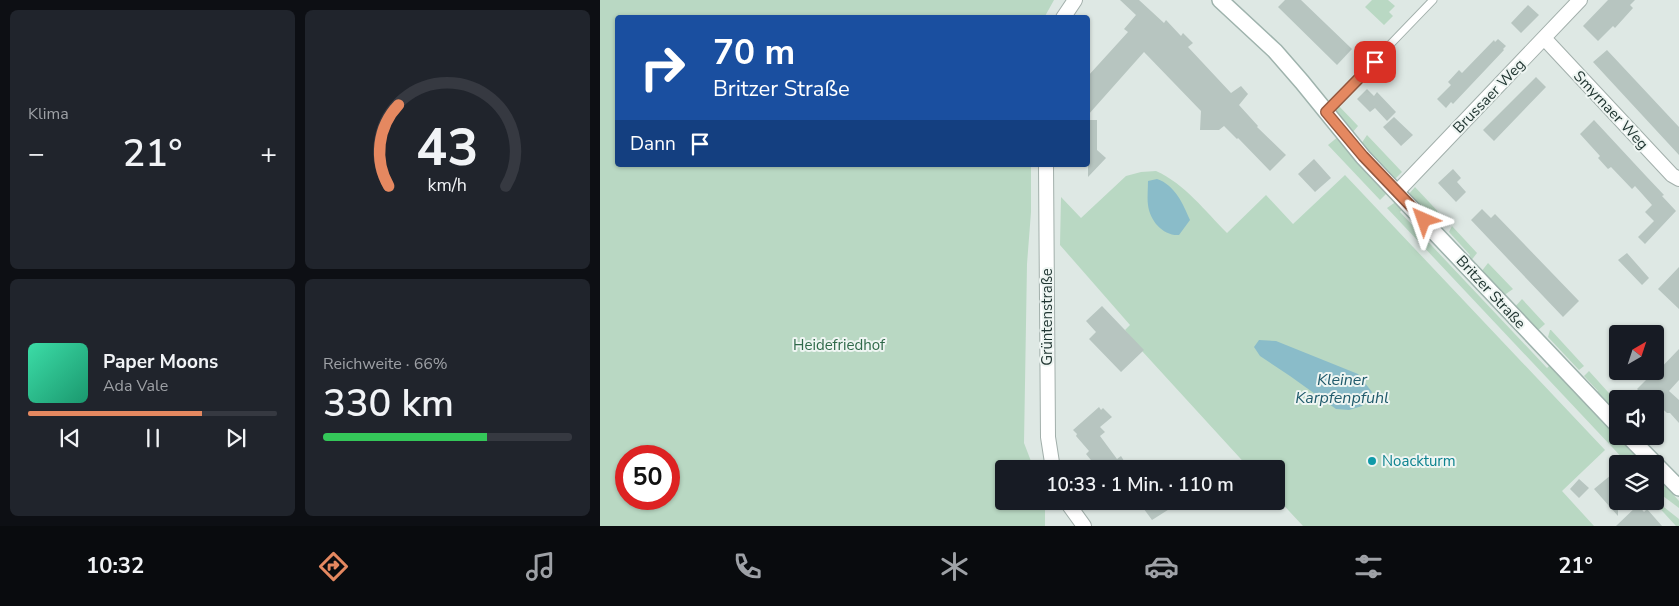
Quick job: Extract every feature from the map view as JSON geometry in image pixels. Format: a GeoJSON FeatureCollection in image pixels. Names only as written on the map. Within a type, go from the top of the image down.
{"type":"FeatureCollection","features":[{"type":"Feature","properties":{"kind":"main road","name":"Britzer Straße"},"geometry":{"type":"LineString","coordinates":[[1220,0],[1275,51],[1363,156],[1609,416]]}},
{"type":"Feature","properties":{"kind":"main road"},"geometry":{"type":"LineString","coordinates":[[1637,445],[1679,488]]}},
{"type":"Feature","properties":{"kind":"street"},"geometry":{"type":"LineString","coordinates":[[1065,15],[1075,0]]}},
{"type":"Feature","properties":{"kind":"street","name":"Brussaer Weg"},"geometry":{"type":"LineString","coordinates":[[1397,192],[1580,0]]}},
{"type":"Feature","properties":{"kind":"street","name":"Smyrnaer Weg"},"geometry":{"type":"LineString","coordinates":[[1544,38],[1672,175],[1679,179]]}},
{"type":"Feature","properties":{"kind":"street","name":"Grüntenstraße"},"geometry":{"type":"LineString","coordinates":[[1046,167],[1048,437],[1052,460]]}},
{"type":"Feature","properties":{"kind":"street"},"geometry":{"type":"LineString","coordinates":[[1072,510],[1084,526]]}},
{"type":"Feature","properties":{"kind":"lane"},"geometry":{"type":"LineString","coordinates":[[1326,112],[1433,0]]}},
{"type":"Feature","properties":{"kind":"green space","name":"Heidefriedhof"},"geometry":{"type":"Polygon","coordinates":[[[600,0],[1054,0],[1046,15],[615,15],[615,167],[1031,167],[1031,212],[1027,264],[1024,443],[1031,460],[995,460],[995,510],[1045,510],[1045,526],[600,526],[600,0]]]}},
{"type":"Feature","properties":{"kind":"green space"},"geometry":{"type":"Polygon","coordinates":[[[1372,0],[1388,0],[1395,6],[1389,12],[1393,16],[1384,25],[1365,7],[1372,0]]]}},
{"type":"Feature","properties":{"kind":"green space"},"geometry":{"type":"Polygon","coordinates":[[[1338,105],[1358,126],[1352,133],[1334,112],[1338,105]]]}},
{"type":"Feature","properties":{"kind":"green space"},"geometry":{"type":"Polygon","coordinates":[[[1367,135],[1402,172],[1394,180],[1361,144],[1367,135]]]}},
{"type":"Feature","properties":{"kind":"green space"},"geometry":{"type":"Polygon","coordinates":[[[1339,136],[1389,191],[1380,200],[1328,145],[1339,136]]]}},
{"type":"Feature","properties":{"kind":"green space"},"geometry":{"type":"Polygon","coordinates":[[[1156,171],[1176,183],[1203,207],[1227,233],[1266,195],[1293,224],[1345,175],[1605,450],[1562,491],[1594,526],[1303,526],[1285,507],[1285,460],[1242,460],[1142,351],[1125,330],[1130,325],[1060,245],[1061,197],[1081,218],[1126,176],[1156,171]]]}},
{"type":"Feature","properties":{"kind":"green space"},"geometry":{"type":"Polygon","coordinates":[[[1415,187],[1444,218],[1439,227],[1408,195],[1415,187]]]}},
{"type":"Feature","properties":{"kind":"green space"},"geometry":{"type":"Polygon","coordinates":[[[1397,201],[1403,208],[1400,212],[1547,368],[1550,365],[1609,427],[1609,444],[1387,208],[1397,201]]]}},
{"type":"Feature","properties":{"kind":"green space"},"geometry":{"type":"Polygon","coordinates":[[[1452,226],[1477,253],[1470,262],[1467,258],[1470,255],[1449,232],[1452,226]]]}},
{"type":"Feature","properties":{"kind":"green space"},"geometry":{"type":"Polygon","coordinates":[[[1488,263],[1513,289],[1503,296],[1481,272],[1488,263]]]}},
{"type":"Feature","properties":{"kind":"green space"},"geometry":{"type":"Polygon","coordinates":[[[1522,299],[1545,324],[1536,332],[1514,308],[1522,299]]]}},
{"type":"Feature","properties":{"kind":"green space"},"geometry":{"type":"Polygon","coordinates":[[[1550,330],[1584,366],[1579,370],[1548,337],[1550,330]]]}},
{"type":"Feature","properties":{"kind":"green space"},"geometry":{"type":"Polygon","coordinates":[[[1589,371],[1609,393],[1609,407],[1595,394],[1598,391],[1584,376],[1589,371]]]}},
{"type":"Feature","properties":{"kind":"green space"},"geometry":{"type":"Polygon","coordinates":[[[1610,445],[1626,445],[1635,455],[1620,455],[1610,445]]]}},
{"type":"Feature","properties":{"kind":"green space"},"geometry":{"type":"Polygon","coordinates":[[[1664,484],[1679,501],[1679,508],[1664,497],[1664,484]]]}},
{"type":"Feature","properties":{"kind":"green space"},"geometry":{"type":"Polygon","coordinates":[[[1664,507],[1679,519],[1679,526],[1676,526],[1661,510],[1664,510],[1664,507]]]}},
{"type":"Feature","properties":{"kind":"water"},"geometry":{"type":"Polygon","coordinates":[[[1157,179],[1174,190],[1190,220],[1179,235],[1173,235],[1163,230],[1151,217],[1148,202],[1148,181],[1157,179]]]}},
{"type":"Feature","properties":{"kind":"water","name":"Kleiner Karpfenpfuhl"},"geometry":{"type":"Polygon","coordinates":[[[1259,340],[1276,341],[1358,374],[1372,392],[1362,406],[1349,410],[1336,409],[1260,356],[1254,347],[1259,340]]]}},
{"type":"Feature","properties":{"kind":"building"},"geometry":{"type":"Polygon","coordinates":[[[1120,0],[1139,0],[1164,23],[1166,20],[1181,36],[1183,33],[1193,43],[1188,47],[1231,93],[1241,86],[1248,94],[1239,105],[1257,127],[1286,155],[1270,171],[1224,126],[1219,130],[1200,130],[1201,111],[1144,52],[1090,113],[1090,74],[1128,32],[1124,29],[1136,15],[1120,0]]]}},
{"type":"Feature","properties":{"kind":"building"},"geometry":{"type":"Polygon","coordinates":[[[1285,0],[1301,0],[1352,49],[1337,65],[1278,7],[1285,0]]]}},
{"type":"Feature","properties":{"kind":"building"},"geometry":{"type":"Polygon","coordinates":[[[1608,0],[1635,0],[1630,5],[1633,8],[1615,28],[1613,26],[1598,41],[1583,26],[1608,0]]]}},
{"type":"Feature","properties":{"kind":"building"},"geometry":{"type":"Polygon","coordinates":[[[1528,5],[1539,15],[1521,33],[1511,23],[1528,5]]]}},
{"type":"Feature","properties":{"kind":"building"},"geometry":{"type":"Polygon","coordinates":[[[1498,39],[1506,46],[1504,50],[1453,104],[1451,102],[1446,108],[1437,99],[1451,85],[1448,82],[1459,70],[1462,73],[1494,40],[1495,42],[1498,39]]]}},
{"type":"Feature","properties":{"kind":"building"},"geometry":{"type":"Polygon","coordinates":[[[1607,50],[1679,127],[1679,155],[1593,62],[1607,50]]]}},
{"type":"Feature","properties":{"kind":"building"},"geometry":{"type":"Polygon","coordinates":[[[1536,77],[1546,87],[1494,141],[1483,130],[1536,77]]]}},
{"type":"Feature","properties":{"kind":"building"},"geometry":{"type":"Polygon","coordinates":[[[1367,89],[1374,96],[1377,92],[1396,112],[1387,121],[1375,108],[1370,112],[1357,99],[1367,89]]]}},
{"type":"Feature","properties":{"kind":"building"},"geometry":{"type":"Polygon","coordinates":[[[1394,117],[1413,135],[1401,146],[1383,127],[1394,117]]]}},
{"type":"Feature","properties":{"kind":"building"},"geometry":{"type":"Polygon","coordinates":[[[1090,120],[1097,120],[1097,150],[1106,158],[1088,177],[1088,167],[1090,167],[1090,120]]]}},
{"type":"Feature","properties":{"kind":"building"},"geometry":{"type":"Polygon","coordinates":[[[1594,120],[1664,195],[1662,196],[1676,211],[1645,244],[1638,237],[1654,221],[1645,212],[1652,205],[1635,186],[1632,189],[1611,167],[1608,169],[1598,158],[1600,156],[1580,134],[1594,120]]]}},
{"type":"Feature","properties":{"kind":"building"},"geometry":{"type":"Polygon","coordinates":[[[1314,159],[1331,178],[1315,192],[1298,174],[1314,159]]]}},
{"type":"Feature","properties":{"kind":"building"},"geometry":{"type":"Polygon","coordinates":[[[1453,169],[1461,178],[1457,182],[1466,192],[1456,202],[1438,183],[1453,169]]]}},
{"type":"Feature","properties":{"kind":"building"},"geometry":{"type":"Polygon","coordinates":[[[1482,209],[1491,218],[1495,214],[1579,301],[1563,317],[1471,220],[1482,209]]]}},
{"type":"Feature","properties":{"kind":"building"},"geometry":{"type":"Polygon","coordinates":[[[1627,253],[1649,278],[1642,285],[1618,260],[1627,253]]]}},
{"type":"Feature","properties":{"kind":"building"},"geometry":{"type":"Polygon","coordinates":[[[1679,267],[1679,309],[1658,289],[1679,267]]]}},
{"type":"Feature","properties":{"kind":"building"},"geometry":{"type":"Polygon","coordinates":[[[1102,306],[1144,350],[1121,372],[1089,339],[1096,332],[1086,321],[1102,306]]]}},
{"type":"Feature","properties":{"kind":"building"},"geometry":{"type":"Polygon","coordinates":[[[1679,349],[1679,380],[1669,391],[1679,400],[1679,423],[1670,413],[1664,410],[1664,390],[1637,389],[1646,380],[1664,380],[1664,365],[1679,349]]]}},
{"type":"Feature","properties":{"kind":"building"},"geometry":{"type":"Polygon","coordinates":[[[1099,407],[1101,410],[1103,408],[1112,417],[1100,427],[1105,432],[1100,436],[1117,459],[1121,456],[1123,460],[1091,460],[1086,454],[1089,451],[1073,430],[1099,407]]]}},
{"type":"Feature","properties":{"kind":"building"},"geometry":{"type":"Polygon","coordinates":[[[1609,477],[1609,506],[1594,489],[1609,477]]]}},
{"type":"Feature","properties":{"kind":"building"},"geometry":{"type":"Polygon","coordinates":[[[1579,479],[1589,488],[1579,498],[1570,489],[1579,479]]]}},
{"type":"Feature","properties":{"kind":"building"},"geometry":{"type":"Polygon","coordinates":[[[1145,510],[1168,510],[1152,520],[1145,510]]]}},
{"type":"Feature","properties":{"kind":"building"},"geometry":{"type":"Polygon","coordinates":[[[1613,510],[1618,510],[1618,516],[1613,510]]]}},
{"type":"Feature","properties":{"kind":"building"},"geometry":{"type":"Polygon","coordinates":[[[1633,510],[1642,510],[1644,512],[1648,510],[1662,526],[1616,526],[1633,510]]]}},
{"type":"Feature","properties":{"kind":"place","name":"Noackturm"},"geometry":{"type":"Point","coordinates":[1372,461]}},
{"type":"Feature","properties":{"kind":"route"},"geometry":{"type":"LineString","coordinates":[[1375,62],[1326,112],[1363,156],[1424,220]]}}]}
